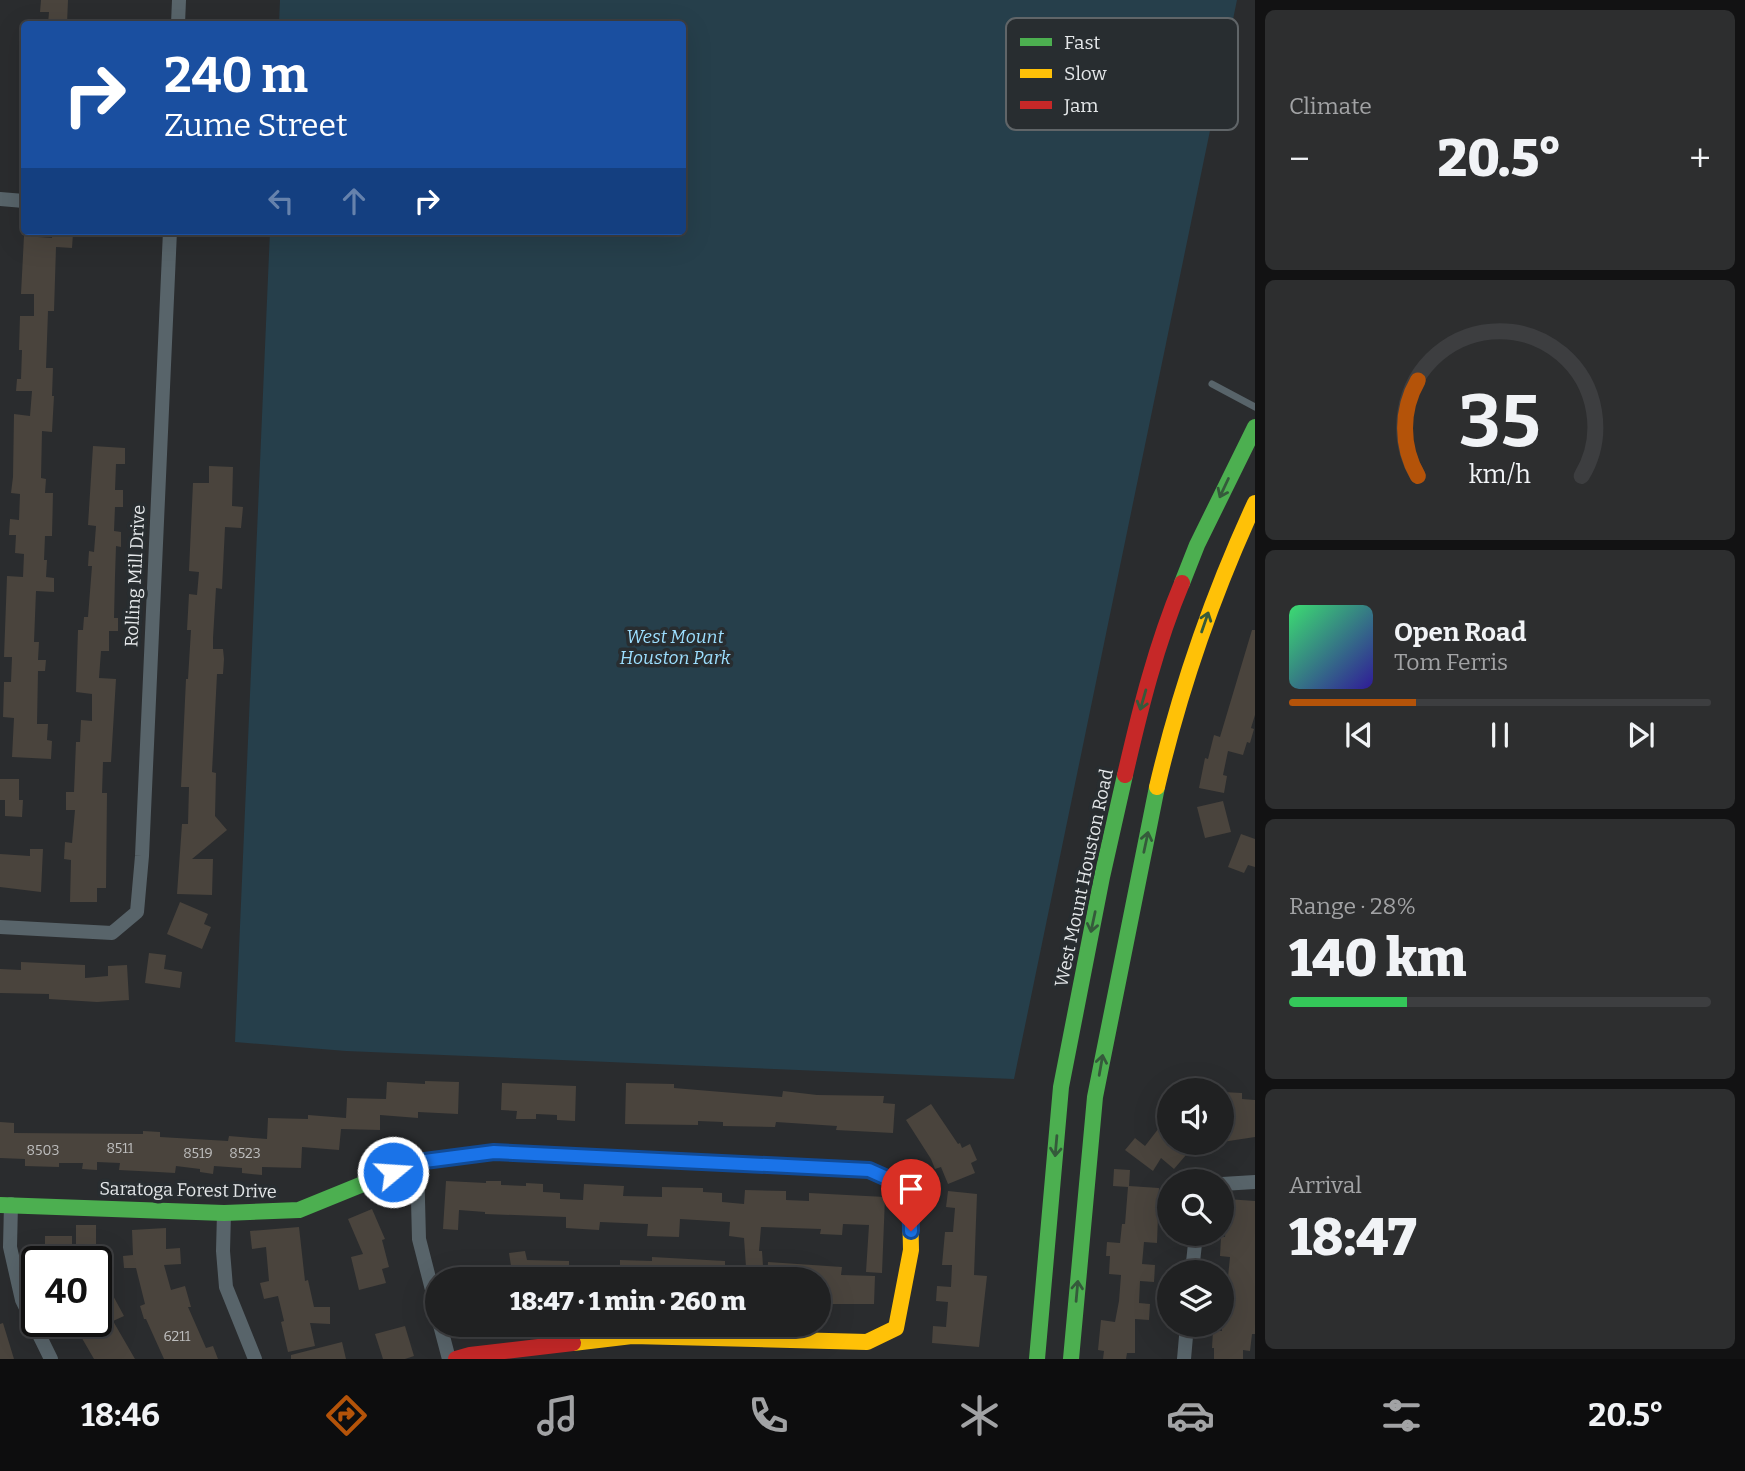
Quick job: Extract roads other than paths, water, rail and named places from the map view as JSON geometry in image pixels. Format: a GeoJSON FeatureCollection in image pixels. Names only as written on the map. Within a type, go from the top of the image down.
{"type":"FeatureCollection","features":[{"type":"Feature","properties":{"kind":"main road","name":"West Mount Houston Road"},"geometry":{"type":"LineString","coordinates":[[1037,1359],[1061,1087],[1102,877],[1137,722],[1165,623],[1197,545],[1255,427]]}},
{"type":"Feature","properties":{"kind":"main road"},"geometry":{"type":"LineString","coordinates":[[1071,1359],[1095,1097],[1158,783],[1193,657],[1229,559],[1255,503]]}},
{"type":"Feature","properties":{"kind":"main road","name":"Saratoga Forest Drive"},"geometry":{"type":"LineString","coordinates":[[5,1205],[224,1213],[299,1210],[417,1162],[494,1152],[869,1170],[907,1187],[910,1193],[911,1250],[895,1328],[867,1342],[632,1336],[470,1355],[456,1359]]}},
{"type":"Feature","properties":{"kind":"street"},"geometry":{"type":"LineString","coordinates":[[178,21],[179,0]]}},
{"type":"Feature","properties":{"kind":"street"},"geometry":{"type":"LineString","coordinates":[[0,200],[21,201]]}},
{"type":"Feature","properties":{"kind":"street","name":"Rolling Mill Drive"},"geometry":{"type":"LineString","coordinates":[[0,927],[113,933],[137,912],[142,856],[170,235]]}},
{"type":"Feature","properties":{"kind":"street"},"geometry":{"type":"LineString","coordinates":[[417,1162],[419,1239],[426,1267]]}},
{"type":"Feature","properties":{"kind":"street"},"geometry":{"type":"LineString","coordinates":[[1234,1183],[1255,1182]]}},
{"type":"Feature","properties":{"kind":"street"},"geometry":{"type":"LineString","coordinates":[[5,1205],[10,1247],[22,1300],[51,1359]]}},
{"type":"Feature","properties":{"kind":"street"},"geometry":{"type":"LineString","coordinates":[[224,1213],[226,1287],[255,1359]]}},
{"type":"Feature","properties":{"kind":"street"},"geometry":{"type":"LineString","coordinates":[[443,1337],[449,1359]]}},
{"type":"Feature","properties":{"kind":"street"},"geometry":{"type":"LineString","coordinates":[[1184,1359],[1186,1337]]}},
{"type":"Feature","properties":{"kind":"lane"},"geometry":{"type":"LineString","coordinates":[[1212,384],[1255,407]]}},
{"type":"Feature","properties":{"kind":"park label","name":"West Mount Houston Park"},"geometry":{"type":"Point","coordinates":[675,647]}}]}
